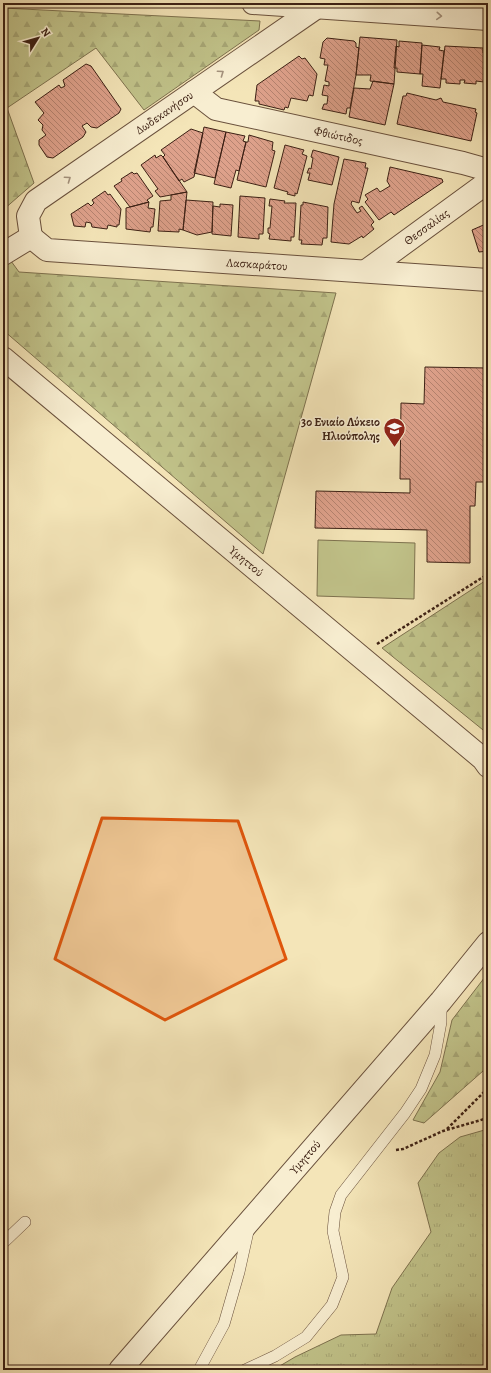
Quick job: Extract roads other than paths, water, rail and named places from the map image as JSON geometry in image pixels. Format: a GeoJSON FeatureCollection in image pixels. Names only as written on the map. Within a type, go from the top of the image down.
{"type":"FeatureCollection","features":[{"type":"Feature","properties":{"kind":"street"},"geometry":{"type":"LineString","coordinates":[[253,3],[320,5],[488,20]]}},
{"type":"Feature","properties":{"kind":"street","name":"Δωδεκανήσου"},"geometry":{"type":"LineString","coordinates":[[31,237],[28,216],[36,201],[320,5]]}},
{"type":"Feature","properties":{"kind":"street","name":"Φθιώτιδος"},"geometry":{"type":"LineString","coordinates":[[194,92],[216,109],[463,163],[488,170]]}},
{"type":"Feature","properties":{"kind":"street","name":"Θεσσαλίας"},"geometry":{"type":"LineString","coordinates":[[366,271],[488,182]]}},
{"type":"Feature","properties":{"kind":"street"},"geometry":{"type":"LineString","coordinates":[[3,254],[31,237]]}},
{"type":"Feature","properties":{"kind":"street","name":"Λασκαράτου"},"geometry":{"type":"LineString","coordinates":[[31,237],[47,250],[488,280]]}},
{"type":"Feature","properties":{"kind":"street","name":"Υμηττού"},"geometry":{"type":"LineString","coordinates":[[3,358],[483,760],[488,766]]}},
{"type":"Feature","properties":{"kind":"street","name":"Υμηττού"},"geometry":{"type":"LineString","coordinates":[[120,1370],[441,1001],[488,943]]}},
{"type":"Feature","properties":{"kind":"lane"},"geometry":{"type":"LineString","coordinates":[[245,1370],[274,1356],[306,1337],[332,1305],[343,1277],[333,1231],[335,1212],[341,1195],[409,1107],[420,1089],[435,1055],[441,1022],[441,1001]]}},
{"type":"Feature","properties":{"kind":"lane"},"geometry":{"type":"LineString","coordinates":[[199,1370],[224,1324],[239,1272],[251,1219]]}},
{"type":"Feature","properties":{"kind":"lane"},"geometry":{"type":"LineString","coordinates":[[3,1243],[25,1222]]}},
{"type":"Feature","properties":{"kind":"place","name":"3ο Ενιαίο Λύκειο Ηλιούπολης"},"geometry":{"type":"Point","coordinates":[395,448]}}]}
